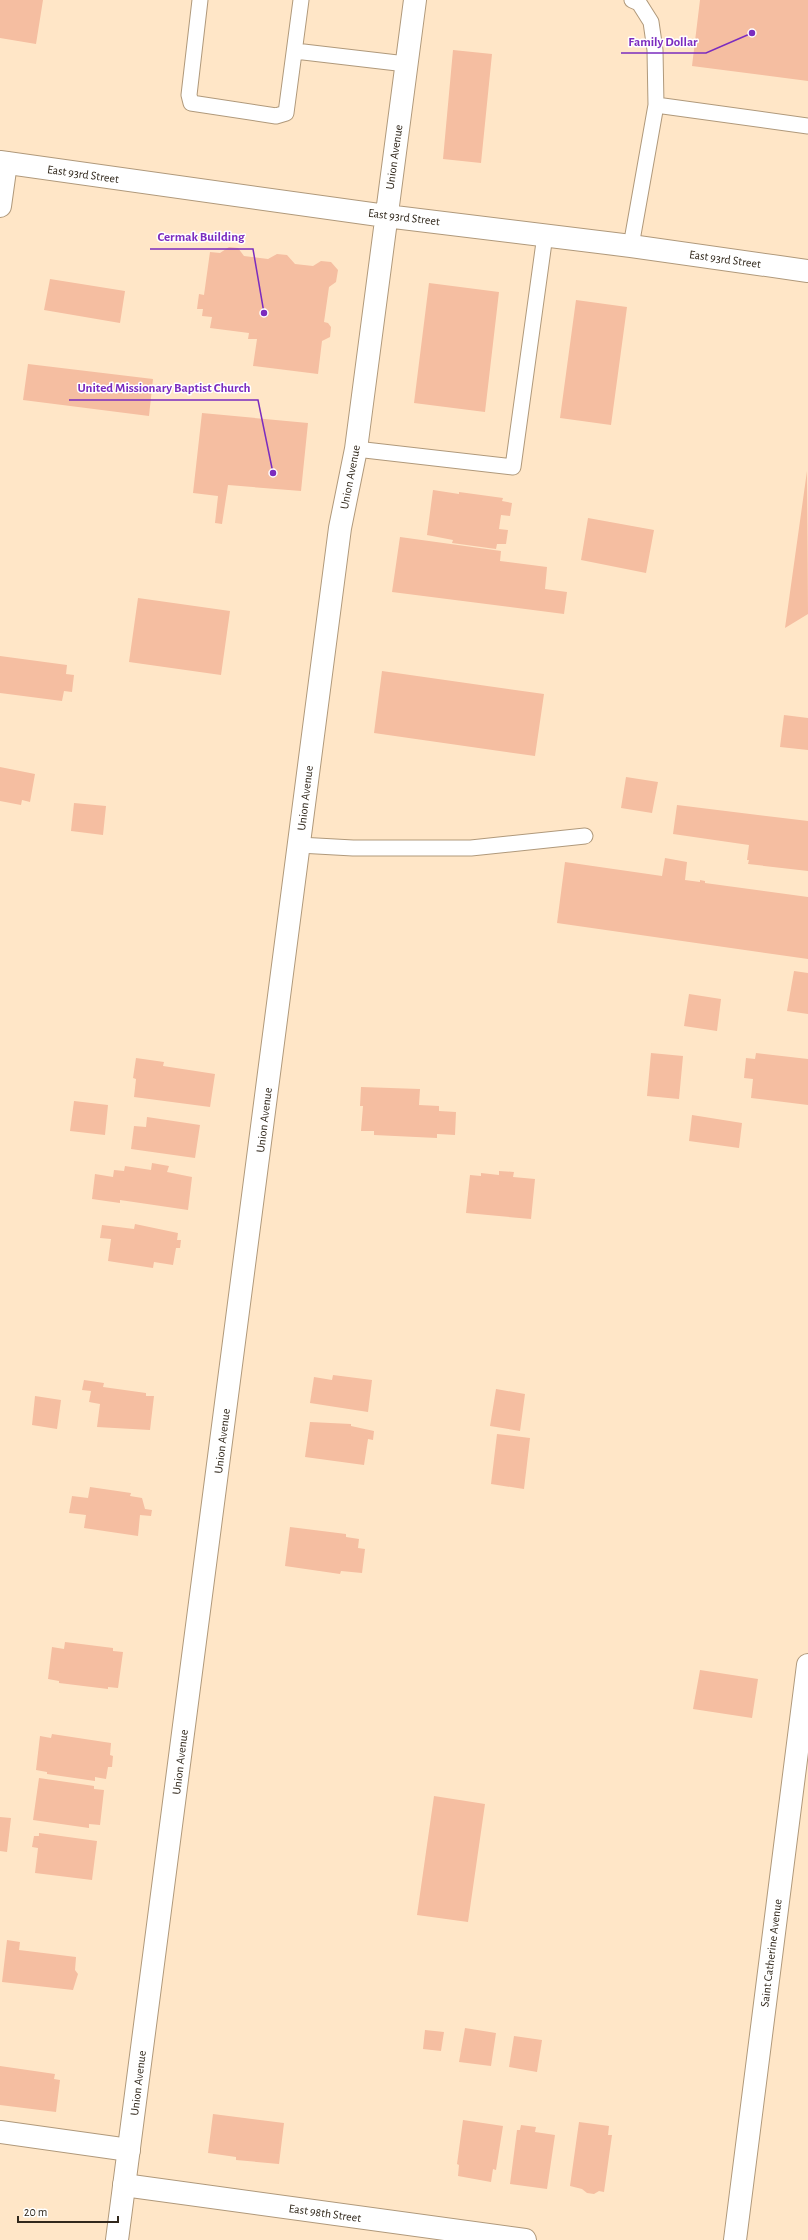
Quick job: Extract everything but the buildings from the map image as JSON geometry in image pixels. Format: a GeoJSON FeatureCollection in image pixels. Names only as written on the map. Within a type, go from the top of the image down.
{"type":"FeatureCollection","features":[{"type":"Feature","properties":{"kind":"main road","name":"Union Avenue"},"geometry":{"type":"LineString","coordinates":[[117,2240],[340,528],[356,449],[415,0]]}},
{"type":"Feature","properties":{"kind":"main road","name":"East 93rd Street"},"geometry":{"type":"LineString","coordinates":[[3,163],[386,216],[631,246],[808,271]]}},
{"type":"Feature","properties":{"kind":"main road"},"geometry":{"type":"LineString","coordinates":[[0,206],[3,163]]}},
{"type":"Feature","properties":{"kind":"main road","name":"Saint Catherine Avenue"},"geometry":{"type":"LineString","coordinates":[[735,2240],[808,1665]]}},
{"type":"Feature","properties":{"kind":"main road"},"geometry":{"type":"LineString","coordinates":[[0,2132],[129,2150]]}},
{"type":"Feature","properties":{"kind":"main road","name":"East 98th Street"},"geometry":{"type":"LineString","coordinates":[[124,2185],[525,2240]]}},
{"type":"Feature","properties":{"kind":"lane"},"geometry":{"type":"LineString","coordinates":[[200,0],[189,95],[191,103],[276,116],[286,113],[296,51],[301,0]]}},
{"type":"Feature","properties":{"kind":"lane"},"geometry":{"type":"LineString","coordinates":[[631,246],[656,105],[655,50],[651,22],[639,3],[632,0]]}},
{"type":"Feature","properties":{"kind":"lane"},"geometry":{"type":"LineString","coordinates":[[296,51],[406,64]]}},
{"type":"Feature","properties":{"kind":"lane"},"geometry":{"type":"LineString","coordinates":[[656,105],[808,126]]}},
{"type":"Feature","properties":{"kind":"lane"},"geometry":{"type":"LineString","coordinates":[[356,449],[513,467],[545,235]]}},
{"type":"Feature","properties":{"kind":"lane"},"geometry":{"type":"LineString","coordinates":[[299,844],[353,848],[471,848],[585,836]]}},
{"type":"Feature","properties":{"kind":"place","name":"Family Dollar"},"geometry":{"type":"Point","coordinates":[752,33]}},
{"type":"Feature","properties":{"kind":"place","name":"Cermak Building"},"geometry":{"type":"Point","coordinates":[264,313]}},
{"type":"Feature","properties":{"kind":"place","name":"United Missionary Baptist Church"},"geometry":{"type":"Point","coordinates":[273,473]}}]}
